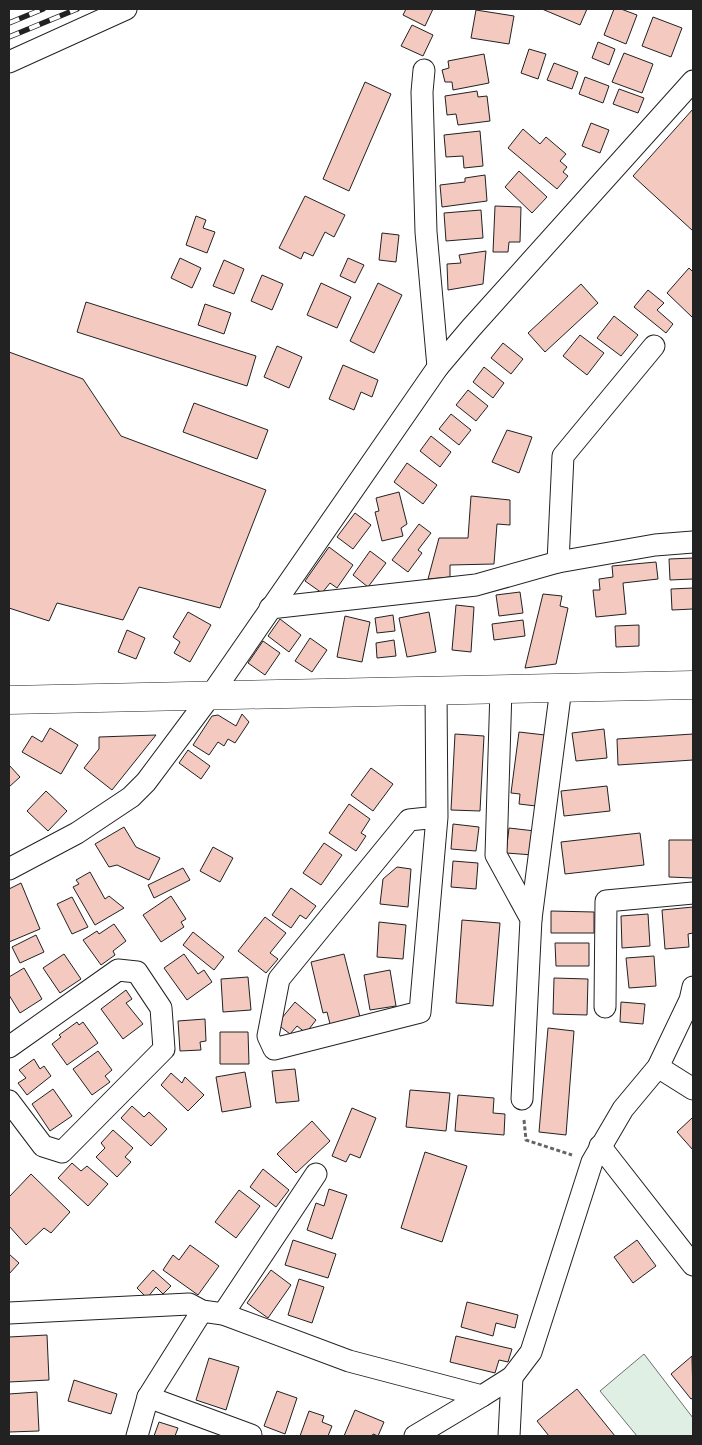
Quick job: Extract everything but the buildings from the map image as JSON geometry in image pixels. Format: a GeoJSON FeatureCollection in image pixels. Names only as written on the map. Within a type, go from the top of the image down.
{"type":"FeatureCollection","features":[{"type":"Feature","properties":{"kind":"street"},"geometry":{"type":"LineString","coordinates":[[9,62],[126,9]]}},
{"type":"Feature","properties":{"kind":"street"},"geometry":{"type":"LineString","coordinates":[[424,70],[422,92],[426,232],[438,367]]}},
{"type":"Feature","properties":{"kind":"street"},"geometry":{"type":"LineString","coordinates":[[9,869],[77,833],[131,797],[146,782],[210,695],[438,367],[693,81]]}},
{"type":"Feature","properties":{"kind":"street"},"geometry":{"type":"LineString","coordinates":[[558,562],[563,456],[654,346]]}},
{"type":"Feature","properties":{"kind":"street"},"geometry":{"type":"LineString","coordinates":[[270,608],[476,585],[558,562],[655,545],[693,542]]}},
{"type":"Feature","properties":{"kind":"street"},"geometry":{"type":"LineString","coordinates":[[9,700],[693,685]]}},
{"type":"Feature","properties":{"kind":"street"},"geometry":{"type":"LineString","coordinates":[[522,1099],[531,919],[561,688]]}},
{"type":"Feature","properties":{"kind":"street"},"geometry":{"type":"LineString","coordinates":[[501,689],[496,855],[531,919]]}},
{"type":"Feature","properties":{"kind":"street"},"geometry":{"type":"LineString","coordinates":[[436,690],[437,817],[420,1012],[274,1049],[268,1036],[279,979],[409,820],[437,817]]}},
{"type":"Feature","properties":{"kind":"street"},"geometry":{"type":"LineString","coordinates":[[605,1007],[606,901],[693,893]]}},
{"type":"Feature","properties":{"kind":"street"},"geometry":{"type":"LineString","coordinates":[[9,1047],[118,970],[137,972],[161,1008],[164,1049],[62,1152],[43,1146],[9,1101]]}},
{"type":"Feature","properties":{"kind":"street"},"geometry":{"type":"LineString","coordinates":[[415,1436],[512,1377],[531,1352],[596,1154],[623,1110],[658,1068],[690,1000],[693,987]]}},
{"type":"Feature","properties":{"kind":"street"},"geometry":{"type":"LineString","coordinates":[[658,1068],[693,1089]]}},
{"type":"Feature","properties":{"kind":"street"},"geometry":{"type":"LineString","coordinates":[[596,1154],[693,1265]]}},
{"type":"Feature","properties":{"kind":"street"},"geometry":{"type":"LineString","coordinates":[[223,1314],[316,1174]]}},
{"type":"Feature","properties":{"kind":"street"},"geometry":{"type":"LineString","coordinates":[[9,1313],[189,1304],[202,1311],[223,1314],[349,1360],[482,1396]]}},
{"type":"Feature","properties":{"kind":"street"},"geometry":{"type":"LineString","coordinates":[[137,1436],[148,1397],[202,1311]]}},
{"type":"Feature","properties":{"kind":"street"},"geometry":{"type":"LineString","coordinates":[[509,1436],[512,1377]]}},
{"type":"Feature","properties":{"kind":"street"},"geometry":{"type":"LineString","coordinates":[[148,1397],[251,1436]]}},
{"type":"Feature","properties":{"kind":"path"},"geometry":{"type":"LineString","coordinates":[[522,1099],[526,1140],[596,1154]]}},
{"type":"Feature","properties":{"kind":"green space"},"geometry":{"type":"Polygon","coordinates":[[[644,1354],[693,1418],[693,1436],[637,1436],[600,1391],[644,1354]]]}},
{"type":"Feature","properties":{"kind":"railway"},"geometry":{"type":"LineString","coordinates":[[9,23],[43,9]]}},
{"type":"Feature","properties":{"kind":"railway"},"geometry":{"type":"LineString","coordinates":[[9,37],[77,9]]}}]}
